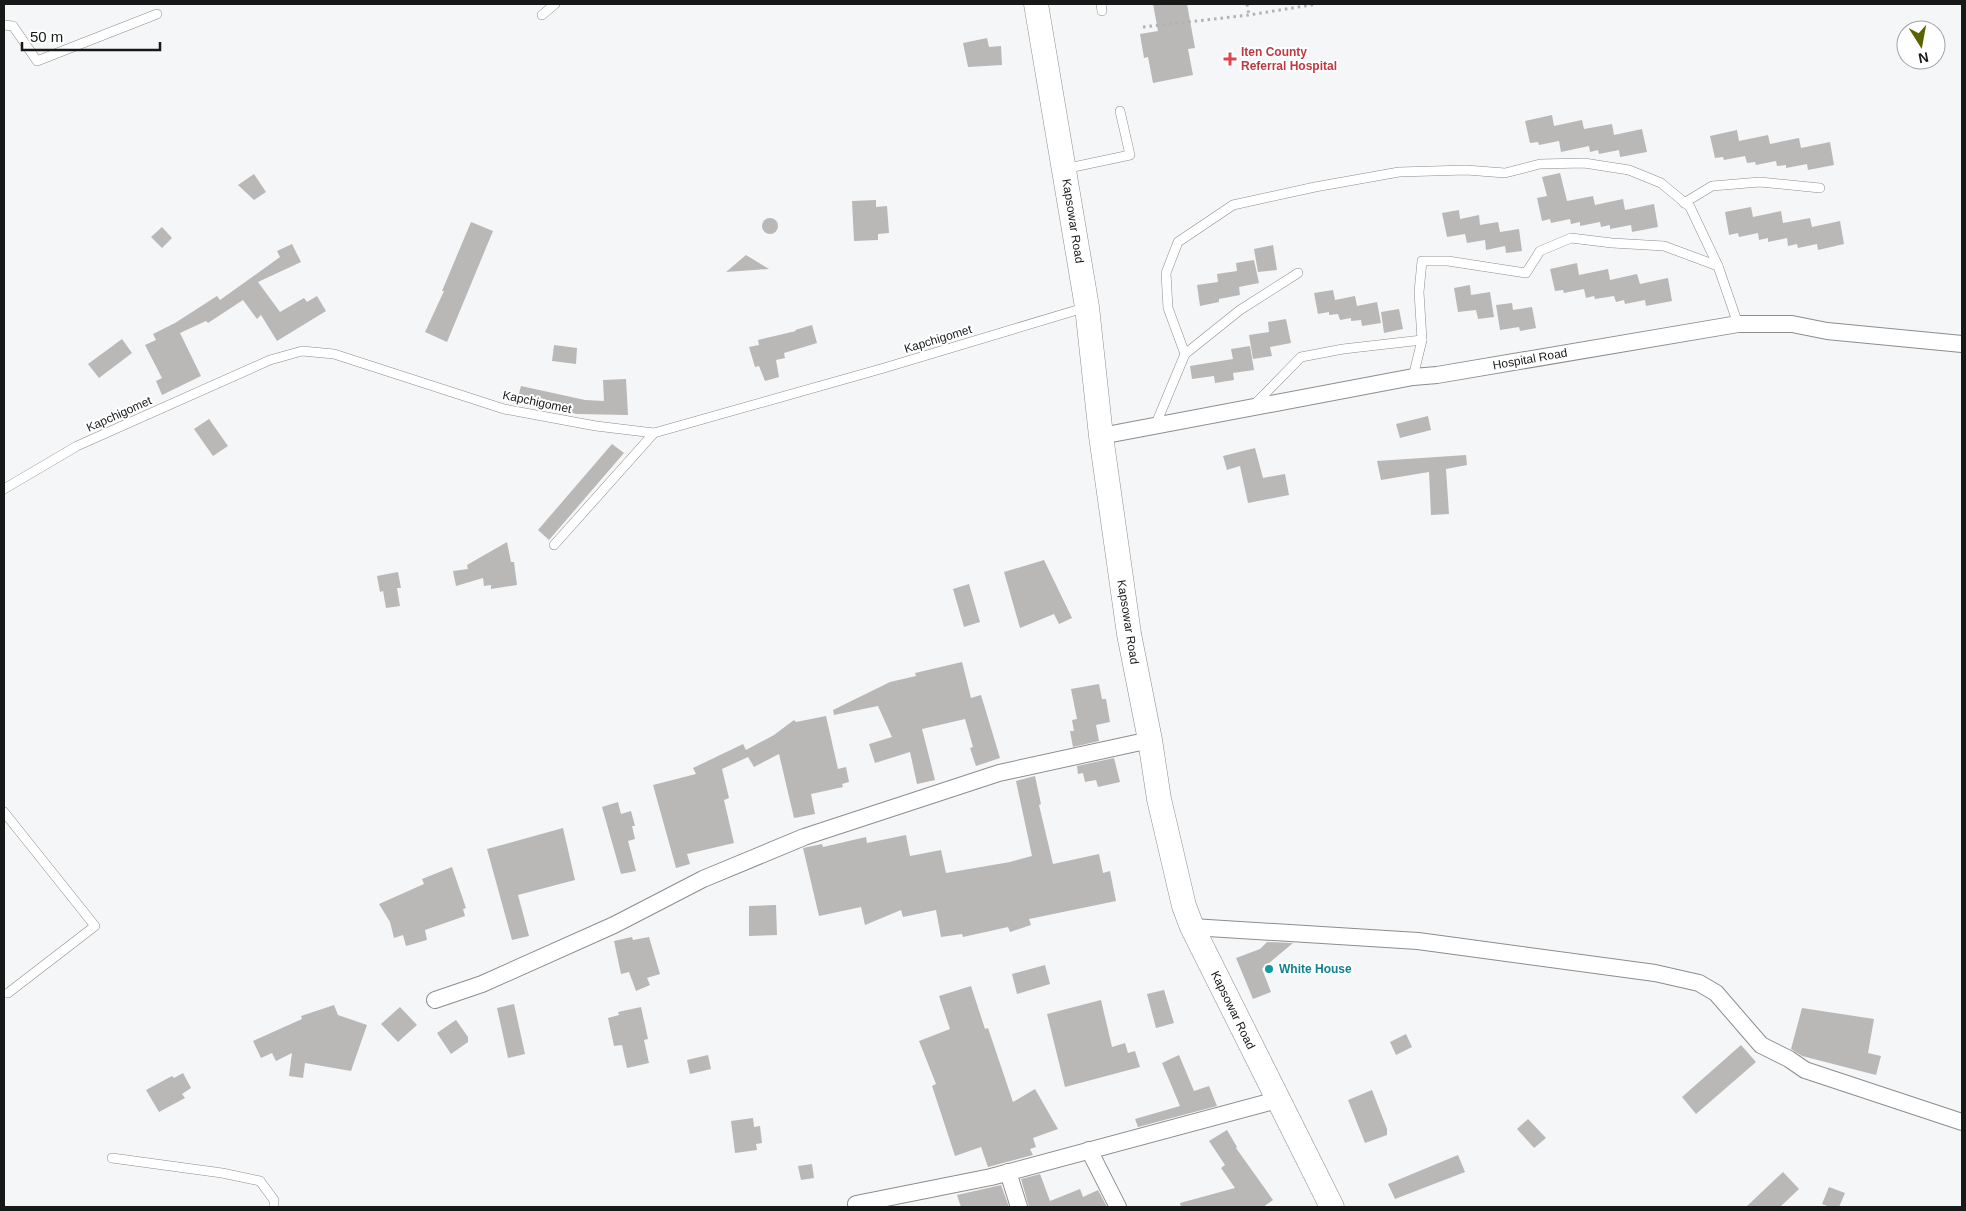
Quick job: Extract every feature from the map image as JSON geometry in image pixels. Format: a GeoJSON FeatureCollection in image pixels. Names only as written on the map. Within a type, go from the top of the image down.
{"type":"FeatureCollection","features":[{"type":"Feature","properties":{"kind":"main road","name":"Kapsowar Road"},"geometry":{"type":"LineString","coordinates":[[1036,4],[1087,307],[1102,436],[1129,634],[1150,740],[1159,799],[1184,906],[1192,927],[1277,1100],[1332,1207]]}},
{"type":"Feature","properties":{"kind":"street","name":"Hospital Road"},"geometry":{"type":"LineString","coordinates":[[1102,436],[1413,378],[1738,324],[1792,324],[1827,331],[1962,344]]}},
{"type":"Feature","properties":{"kind":"street"},"geometry":{"type":"LineString","coordinates":[[435,1000],[482,984],[614,925],[703,879],[804,837],[999,773],[1150,740]]}},
{"type":"Feature","properties":{"kind":"street"},"geometry":{"type":"LineString","coordinates":[[1192,927],[1418,941],[1655,973],[1699,983],[1716,993],[1761,1045],[1790,1059],[1805,1070],[1962,1122]]}},
{"type":"Feature","properties":{"kind":"street"},"geometry":{"type":"LineString","coordinates":[[856,1204],[1008,1172],[1277,1100]]}},
{"type":"Feature","properties":{"kind":"street"},"geometry":{"type":"LineString","coordinates":[[1089,1150],[1118,1207]]}},
{"type":"Feature","properties":{"kind":"street"},"geometry":{"type":"LineString","coordinates":[[1008,1172],[1019,1207]]}},
{"type":"Feature","properties":{"kind":"lane"},"geometry":{"type":"LineString","coordinates":[[542,15],[555,4]]}},
{"type":"Feature","properties":{"kind":"lane"},"geometry":{"type":"LineString","coordinates":[[4,24],[13,26],[37,61],[157,14]]}},
{"type":"Feature","properties":{"kind":"lane"},"geometry":{"type":"LineString","coordinates":[[1064,170],[1130,155],[1120,111]]}},
{"type":"Feature","properties":{"kind":"lane"},"geometry":{"type":"LineString","coordinates":[[1185,354],[1168,308],[1166,273],[1178,242],[1234,205],[1315,187],[1399,172],[1466,170],[1504,173],[1540,164],[1584,163],[1629,170],[1662,183],[1690,207],[1718,266],[1738,324]]}},
{"type":"Feature","properties":{"kind":"lane"},"geometry":{"type":"LineString","coordinates":[[1684,202],[1712,186],[1760,182],[1820,188]]}},
{"type":"Feature","properties":{"kind":"lane"},"geometry":{"type":"LineString","coordinates":[[1413,378],[1422,340],[1418,292],[1422,261],[1448,261],[1526,273],[1540,251],[1571,238],[1664,246],[1718,266]]}},
{"type":"Feature","properties":{"kind":"lane"},"geometry":{"type":"LineString","coordinates":[[1154,426],[1185,354],[1240,310],[1298,274]]}},
{"type":"Feature","properties":{"kind":"lane","name":"Kapchigomet"},"geometry":{"type":"LineString","coordinates":[[4,489],[77,446],[270,360],[302,350],[334,354],[504,408],[596,426],[654,433],[884,368],[1087,307]]}},
{"type":"Feature","properties":{"kind":"lane"},"geometry":{"type":"LineString","coordinates":[[1249,409],[1301,357],[1422,340]]}},
{"type":"Feature","properties":{"kind":"lane"},"geometry":{"type":"LineString","coordinates":[[554,545],[654,433]]}},
{"type":"Feature","properties":{"kind":"lane"},"geometry":{"type":"LineString","coordinates":[[4,812],[95,926],[8,993]]}},
{"type":"Feature","properties":{"kind":"lane"},"geometry":{"type":"LineString","coordinates":[[112,1158],[222,1173],[260,1181],[274,1200],[274,1207]]}},
{"type":"Feature","properties":{"kind":"path"},"geometry":{"type":"LineString","coordinates":[[1247,4],[1249,15]]}},
{"type":"Feature","properties":{"kind":"path"},"geometry":{"type":"LineString","coordinates":[[1144,28],[1249,15],[1317,4]]}},
{"type":"Feature","properties":{"kind":"building"},"geometry":{"type":"Polygon","coordinates":[[[1153,4],[1187,4],[1195,48],[1188,49],[1193,75],[1153,83],[1148,57],[1144,58],[1140,34],[1158,31],[1153,4]]]}},
{"type":"Feature","properties":{"kind":"building"},"geometry":{"type":"Polygon","coordinates":[[[987,38],[989,47],[1001,46],[1002,65],[968,67],[963,43],[987,38]]]}},
{"type":"Feature","properties":{"kind":"building"},"geometry":{"type":"Polygon","coordinates":[[[1552,115],[1554,126],[1582,120],[1584,129],[1612,124],[1614,135],[1642,129],[1647,152],[1620,157],[1619,150],[1599,154],[1598,150],[1590,152],[1589,146],[1561,152],[1559,141],[1539,145],[1538,142],[1530,143],[1525,121],[1552,115]]]}},
{"type":"Feature","properties":{"kind":"building"},"geometry":{"type":"Polygon","coordinates":[[[1737,130],[1739,141],[1768,135],[1770,144],[1799,138],[1801,148],[1830,142],[1834,165],[1808,170],[1807,164],[1786,168],[1786,165],[1777,166],[1776,161],[1756,165],[1755,162],[1747,163],[1745,156],[1724,160],[1723,157],[1715,158],[1710,136],[1737,130]]]}},
{"type":"Feature","properties":{"kind":"building"},"geometry":{"type":"Polygon","coordinates":[[[1560,173],[1567,201],[1593,196],[1595,205],[1623,199],[1625,210],[1654,204],[1658,227],[1632,232],[1631,225],[1610,229],[1610,225],[1601,227],[1600,222],[1580,226],[1580,222],[1571,224],[1570,219],[1551,223],[1550,219],[1542,221],[1537,198],[1547,196],[1542,177],[1560,173]]]}},
{"type":"Feature","properties":{"kind":"building"},"geometry":{"type":"Polygon","coordinates":[[[254,174],[266,192],[254,200],[238,185],[254,174]]]}},
{"type":"Feature","properties":{"kind":"building"},"geometry":{"type":"Polygon","coordinates":[[[876,200],[876,207],[887,206],[889,233],[878,234],[878,240],[854,241],[852,201],[876,200]]]}},
{"type":"Feature","properties":{"kind":"building"},"geometry":{"type":"Polygon","coordinates":[[[1751,207],[1753,217],[1781,211],[1783,223],[1810,218],[1812,227],[1840,221],[1844,244],[1818,250],[1817,244],[1798,248],[1797,244],[1788,246],[1787,238],[1768,242],[1768,238],[1759,240],[1758,233],[1739,237],[1738,233],[1729,235],[1725,212],[1751,207]]]}},
{"type":"Feature","properties":{"kind":"building"},"geometry":{"type":"Polygon","coordinates":[[[1459,210],[1460,219],[1479,215],[1480,225],[1498,222],[1500,232],[1519,229],[1522,251],[1506,253],[1505,246],[1486,250],[1485,240],[1467,243],[1465,234],[1447,237],[1442,213],[1459,210]]]}},
{"type":"Feature","properties":{"kind":"building"},"geometry":{"type":"Polygon","coordinates":[[[770,218],[776,220],[778,226],[776,232],[770,234],[764,232],[762,226],[764,220],[770,218]]]}},
{"type":"Feature","properties":{"kind":"building"},"geometry":{"type":"Polygon","coordinates":[[[471,222],[493,231],[447,342],[425,332],[444,291],[442,291],[471,222]]]}},
{"type":"Feature","properties":{"kind":"building"},"geometry":{"type":"Polygon","coordinates":[[[162,227],[172,238],[162,248],[151,237],[162,227]]]}},
{"type":"Feature","properties":{"kind":"building"},"geometry":{"type":"Polygon","coordinates":[[[292,244],[301,262],[258,282],[280,312],[304,298],[307,302],[317,296],[326,311],[277,341],[261,315],[257,319],[243,300],[208,323],[206,321],[180,333],[201,376],[162,395],[156,381],[162,378],[145,345],[156,340],[153,334],[175,323],[217,296],[220,300],[280,257],[277,251],[292,244]]]}},
{"type":"Feature","properties":{"kind":"building"},"geometry":{"type":"Polygon","coordinates":[[[1273,245],[1277,270],[1258,272],[1254,249],[1273,245]]]}},
{"type":"Feature","properties":{"kind":"building"},"geometry":{"type":"Polygon","coordinates":[[[746,255],[769,269],[726,272],[746,255]]]}},
{"type":"Feature","properties":{"kind":"building"},"geometry":{"type":"Polygon","coordinates":[[[1254,260],[1259,283],[1239,287],[1240,295],[1219,299],[1219,302],[1200,306],[1197,285],[1218,282],[1217,274],[1237,271],[1236,263],[1254,260]]]}},
{"type":"Feature","properties":{"kind":"building"},"geometry":{"type":"Polygon","coordinates":[[[1577,263],[1579,275],[1608,269],[1610,280],[1637,274],[1640,284],[1668,278],[1672,301],[1646,306],[1645,300],[1625,304],[1624,300],[1616,302],[1614,296],[1595,299],[1594,296],[1586,298],[1584,289],[1564,293],[1563,290],[1555,291],[1550,269],[1577,263]]]}},
{"type":"Feature","properties":{"kind":"building"},"geometry":{"type":"Polygon","coordinates":[[[1470,285],[1471,295],[1490,292],[1494,317],[1478,319],[1476,310],[1458,312],[1454,288],[1470,285]]]}},
{"type":"Feature","properties":{"kind":"building"},"geometry":{"type":"Polygon","coordinates":[[[1333,290],[1335,300],[1355,296],[1357,306],[1377,302],[1381,323],[1362,326],[1361,320],[1351,321],[1351,318],[1340,320],[1338,314],[1329,315],[1329,312],[1318,314],[1314,293],[1333,290]]]}},
{"type":"Feature","properties":{"kind":"building"},"geometry":{"type":"Polygon","coordinates":[[[1512,303],[1513,310],[1532,307],[1536,328],[1520,331],[1519,327],[1500,330],[1496,305],[1512,303]]]}},
{"type":"Feature","properties":{"kind":"building"},"geometry":{"type":"Polygon","coordinates":[[[1399,309],[1403,329],[1384,333],[1381,312],[1399,309]]]}},
{"type":"Feature","properties":{"kind":"building"},"geometry":{"type":"Polygon","coordinates":[[[1286,319],[1291,343],[1270,347],[1272,356],[1253,359],[1249,335],[1269,332],[1268,322],[1286,319]]]}},
{"type":"Feature","properties":{"kind":"building"},"geometry":{"type":"Polygon","coordinates":[[[812,325],[817,343],[784,353],[785,358],[776,360],[779,377],[765,381],[759,366],[755,367],[749,347],[759,345],[758,340],[812,325]]]}},
{"type":"Feature","properties":{"kind":"building"},"geometry":{"type":"Polygon","coordinates":[[[122,339],[132,353],[99,378],[88,364],[122,339]]]}},
{"type":"Feature","properties":{"kind":"building"},"geometry":{"type":"Polygon","coordinates":[[[554,345],[577,348],[576,364],[552,361],[554,345]]]}},
{"type":"Feature","properties":{"kind":"building"},"geometry":{"type":"Polygon","coordinates":[[[1250,346],[1254,370],[1233,373],[1234,380],[1215,383],[1214,376],[1192,379],[1190,366],[1233,359],[1231,349],[1250,346]]]}},
{"type":"Feature","properties":{"kind":"building"},"geometry":{"type":"Polygon","coordinates":[[[626,379],[628,415],[577,414],[517,401],[521,386],[585,400],[604,401],[603,380],[626,379]]]}},
{"type":"Feature","properties":{"kind":"building"},"geometry":{"type":"Polygon","coordinates":[[[1428,416],[1431,430],[1400,438],[1396,424],[1428,416]]]}},
{"type":"Feature","properties":{"kind":"building"},"geometry":{"type":"Polygon","coordinates":[[[209,419],[228,446],[213,456],[194,429],[209,419]]]}},
{"type":"Feature","properties":{"kind":"building"},"geometry":{"type":"Polygon","coordinates":[[[612,444],[624,453],[549,540],[538,530],[612,444]]]}},
{"type":"Feature","properties":{"kind":"building"},"geometry":{"type":"Polygon","coordinates":[[[1255,448],[1263,478],[1285,474],[1289,495],[1248,503],[1240,466],[1227,470],[1223,456],[1255,448]]]}},
{"type":"Feature","properties":{"kind":"building"},"geometry":{"type":"Polygon","coordinates":[[[1466,455],[1467,465],[1446,469],[1449,514],[1431,515],[1429,472],[1381,480],[1377,461],[1466,455]]]}},
{"type":"Feature","properties":{"kind":"building"},"geometry":{"type":"Polygon","coordinates":[[[507,542],[511,562],[514,562],[517,585],[491,589],[491,585],[484,586],[483,578],[456,586],[453,571],[468,569],[467,565],[507,542]]]}},
{"type":"Feature","properties":{"kind":"building"},"geometry":{"type":"Polygon","coordinates":[[[1044,560],[1072,618],[1059,624],[1054,614],[1020,628],[1004,572],[1044,560]]]}},
{"type":"Feature","properties":{"kind":"building"},"geometry":{"type":"Polygon","coordinates":[[[398,572],[401,588],[397,588],[400,606],[386,608],[383,591],[380,592],[377,576],[398,572]]]}},
{"type":"Feature","properties":{"kind":"building"},"geometry":{"type":"Polygon","coordinates":[[[969,584],[980,622],[964,627],[953,589],[969,584]]]}},
{"type":"Feature","properties":{"kind":"building"},"geometry":{"type":"Polygon","coordinates":[[[962,662],[971,698],[981,695],[1000,758],[976,766],[970,748],[973,747],[965,719],[922,729],[935,780],[917,784],[910,752],[875,763],[869,744],[892,737],[878,706],[834,715],[833,710],[890,682],[916,676],[915,673],[962,662]]]}},
{"type":"Feature","properties":{"kind":"building"},"geometry":{"type":"Polygon","coordinates":[[[1099,684],[1102,699],[1106,699],[1110,722],[1096,725],[1099,741],[1073,747],[1070,731],[1074,731],[1072,720],[1077,719],[1071,689],[1099,684]]]}},
{"type":"Feature","properties":{"kind":"building"},"geometry":{"type":"Polygon","coordinates":[[[826,716],[838,769],[846,767],[849,782],[842,784],[843,787],[811,794],[815,814],[794,818],[779,754],[754,767],[748,757],[722,769],[729,798],[724,800],[734,843],[687,854],[690,864],[676,868],[653,785],[696,774],[693,768],[743,744],[746,750],[774,735],[794,720],[796,722],[826,716]]]}},
{"type":"Feature","properties":{"kind":"building"},"geometry":{"type":"Polygon","coordinates":[[[1114,758],[1120,782],[1098,787],[1096,780],[1085,782],[1083,773],[1078,774],[1077,766],[1114,758]]]}},
{"type":"Feature","properties":{"kind":"building"},"geometry":{"type":"Polygon","coordinates":[[[1035,776],[1041,804],[1039,805],[1053,864],[1099,854],[1103,873],[1110,871],[1116,901],[1029,919],[1031,925],[1010,932],[1008,927],[963,937],[962,934],[941,937],[936,910],[903,917],[901,910],[865,925],[861,907],[819,916],[803,848],[822,844],[823,847],[866,837],[867,843],[906,835],[910,856],[941,850],[946,873],[1010,862],[1032,856],[1016,781],[1035,776]]]}},
{"type":"Feature","properties":{"kind":"building"},"geometry":{"type":"Polygon","coordinates":[[[618,802],[621,814],[631,811],[635,826],[632,826],[635,839],[628,841],[636,871],[621,874],[602,807],[618,802]]]}},
{"type":"Feature","properties":{"kind":"building"},"geometry":{"type":"Polygon","coordinates":[[[563,828],[575,880],[518,895],[529,936],[512,940],[487,849],[563,828]]]}},
{"type":"Feature","properties":{"kind":"building"},"geometry":{"type":"Polygon","coordinates":[[[452,867],[466,908],[463,909],[465,916],[425,930],[427,940],[406,946],[403,935],[394,938],[390,922],[379,904],[424,884],[422,879],[452,867]]]}},
{"type":"Feature","properties":{"kind":"building"},"geometry":{"type":"Polygon","coordinates":[[[776,905],[777,935],[749,936],[749,906],[776,905]]]}},
{"type":"Feature","properties":{"kind":"building"},"geometry":{"type":"Polygon","coordinates":[[[632,937],[633,940],[649,937],[660,974],[647,978],[650,985],[636,991],[629,972],[621,974],[614,941],[632,937]]]}},
{"type":"Feature","properties":{"kind":"building"},"geometry":{"type":"Polygon","coordinates":[[[1267,942],[1293,943],[1262,969],[1271,992],[1253,999],[1236,958],[1260,949],[1267,942]]]}},
{"type":"Feature","properties":{"kind":"building"},"geometry":{"type":"Polygon","coordinates":[[[1045,965],[1050,984],[1017,994],[1012,974],[1045,965]]]}},
{"type":"Feature","properties":{"kind":"building"},"geometry":{"type":"Polygon","coordinates":[[[971,986],[985,1029],[988,1028],[1013,1102],[1035,1089],[1058,1129],[1033,1138],[1036,1147],[1030,1149],[1033,1155],[988,1167],[981,1147],[955,1156],[932,1086],[936,1084],[919,1041],[950,1029],[939,996],[971,986]]]}},
{"type":"Feature","properties":{"kind":"building"},"geometry":{"type":"Polygon","coordinates":[[[1164,990],[1174,1023],[1156,1028],[1147,994],[1164,990]]]}},
{"type":"Feature","properties":{"kind":"building"},"geometry":{"type":"Polygon","coordinates":[[[1101,1000],[1112,1047],[1125,1043],[1128,1053],[1135,1051],[1140,1067],[1065,1087],[1047,1014],[1101,1000]]]}},
{"type":"Feature","properties":{"kind":"building"},"geometry":{"type":"Polygon","coordinates":[[[514,1004],[525,1054],[508,1058],[497,1008],[514,1004]]]}},
{"type":"Feature","properties":{"kind":"building"},"geometry":{"type":"Polygon","coordinates":[[[334,1005],[338,1015],[367,1025],[351,1071],[305,1063],[303,1078],[289,1076],[292,1053],[276,1061],[272,1053],[261,1058],[253,1041],[302,1019],[301,1016],[334,1005]]]}},
{"type":"Feature","properties":{"kind":"building"},"geometry":{"type":"Polygon","coordinates":[[[400,1007],[417,1025],[398,1042],[381,1024],[400,1007]]]}},
{"type":"Feature","properties":{"kind":"building"},"geometry":{"type":"Polygon","coordinates":[[[641,1007],[648,1039],[644,1040],[649,1063],[627,1068],[622,1045],[614,1046],[608,1018],[619,1015],[618,1012],[641,1007]]]}},
{"type":"Feature","properties":{"kind":"building"},"geometry":{"type":"Polygon","coordinates":[[[1802,1008],[1874,1019],[1868,1053],[1881,1056],[1876,1075],[1802,1056],[1791,1049],[1802,1008]]]}},
{"type":"Feature","properties":{"kind":"building"},"geometry":{"type":"Polygon","coordinates":[[[456,1020],[468,1037],[468,1042],[451,1054],[437,1033],[456,1020]]]}},
{"type":"Feature","properties":{"kind":"building"},"geometry":{"type":"Polygon","coordinates":[[[1406,1034],[1412,1047],[1396,1055],[1390,1042],[1406,1034]]]}},
{"type":"Feature","properties":{"kind":"building"},"geometry":{"type":"Polygon","coordinates":[[[1741,1045],[1756,1062],[1696,1114],[1682,1097],[1741,1045]]]}},
{"type":"Feature","properties":{"kind":"building"},"geometry":{"type":"Polygon","coordinates":[[[708,1055],[711,1069],[690,1074],[687,1060],[708,1055]]]}},
{"type":"Feature","properties":{"kind":"building"},"geometry":{"type":"Polygon","coordinates":[[[1179,1055],[1194,1091],[1209,1086],[1217,1106],[1138,1127],[1135,1119],[1180,1106],[1162,1063],[1179,1055]]]}},
{"type":"Feature","properties":{"kind":"building"},"geometry":{"type":"Polygon","coordinates":[[[183,1073],[191,1088],[182,1094],[185,1098],[159,1112],[146,1090],[172,1076],[174,1078],[183,1073]]]}},
{"type":"Feature","properties":{"kind":"building"},"geometry":{"type":"Polygon","coordinates":[[[1372,1090],[1387,1129],[1387,1135],[1365,1143],[1348,1100],[1372,1090]]]}},
{"type":"Feature","properties":{"kind":"building"},"geometry":{"type":"Polygon","coordinates":[[[753,1118],[754,1127],[760,1126],[762,1143],[756,1144],[757,1150],[735,1153],[731,1121],[753,1118]]]}},
{"type":"Feature","properties":{"kind":"building"},"geometry":{"type":"Polygon","coordinates":[[[1528,1119],[1546,1138],[1534,1148],[1517,1129],[1528,1119]]]}},
{"type":"Feature","properties":{"kind":"building"},"geometry":{"type":"Polygon","coordinates":[[[1227,1130],[1236,1148],[1273,1200],[1263,1207],[1181,1207],[1180,1203],[1235,1188],[1221,1168],[1225,1165],[1209,1141],[1227,1130]]]}},
{"type":"Feature","properties":{"kind":"building"},"geometry":{"type":"Polygon","coordinates":[[[1458,1155],[1465,1172],[1395,1199],[1388,1184],[1458,1155]]]}},
{"type":"Feature","properties":{"kind":"building"},"geometry":{"type":"Polygon","coordinates":[[[812,1164],[814,1178],[801,1180],[798,1166],[812,1164]]]}},
{"type":"Feature","properties":{"kind":"building"},"geometry":{"type":"Polygon","coordinates":[[[1783,1172],[1799,1189],[1780,1207],[1746,1207],[1783,1172]]]}},
{"type":"Feature","properties":{"kind":"building"},"geometry":{"type":"Polygon","coordinates":[[[1040,1174],[1050,1201],[1080,1189],[1083,1197],[1098,1190],[1107,1207],[1029,1207],[1021,1179],[1040,1174]]]}},
{"type":"Feature","properties":{"kind":"building"},"geometry":{"type":"Polygon","coordinates":[[[1001,1185],[1009,1207],[961,1207],[957,1195],[1001,1185]]]}},
{"type":"Feature","properties":{"kind":"building"},"geometry":{"type":"Polygon","coordinates":[[[1829,1187],[1845,1193],[1839,1207],[1830,1207],[1822,1204],[1829,1187]]]}},
{"type":"Feature","properties":{"kind":"place","name":"Iten County Referral Hospital"},"geometry":{"type":"Point","coordinates":[1230,59]}},
{"type":"Feature","properties":{"kind":"place","name":"White House"},"geometry":{"type":"Point","coordinates":[1269,969]}}]}
